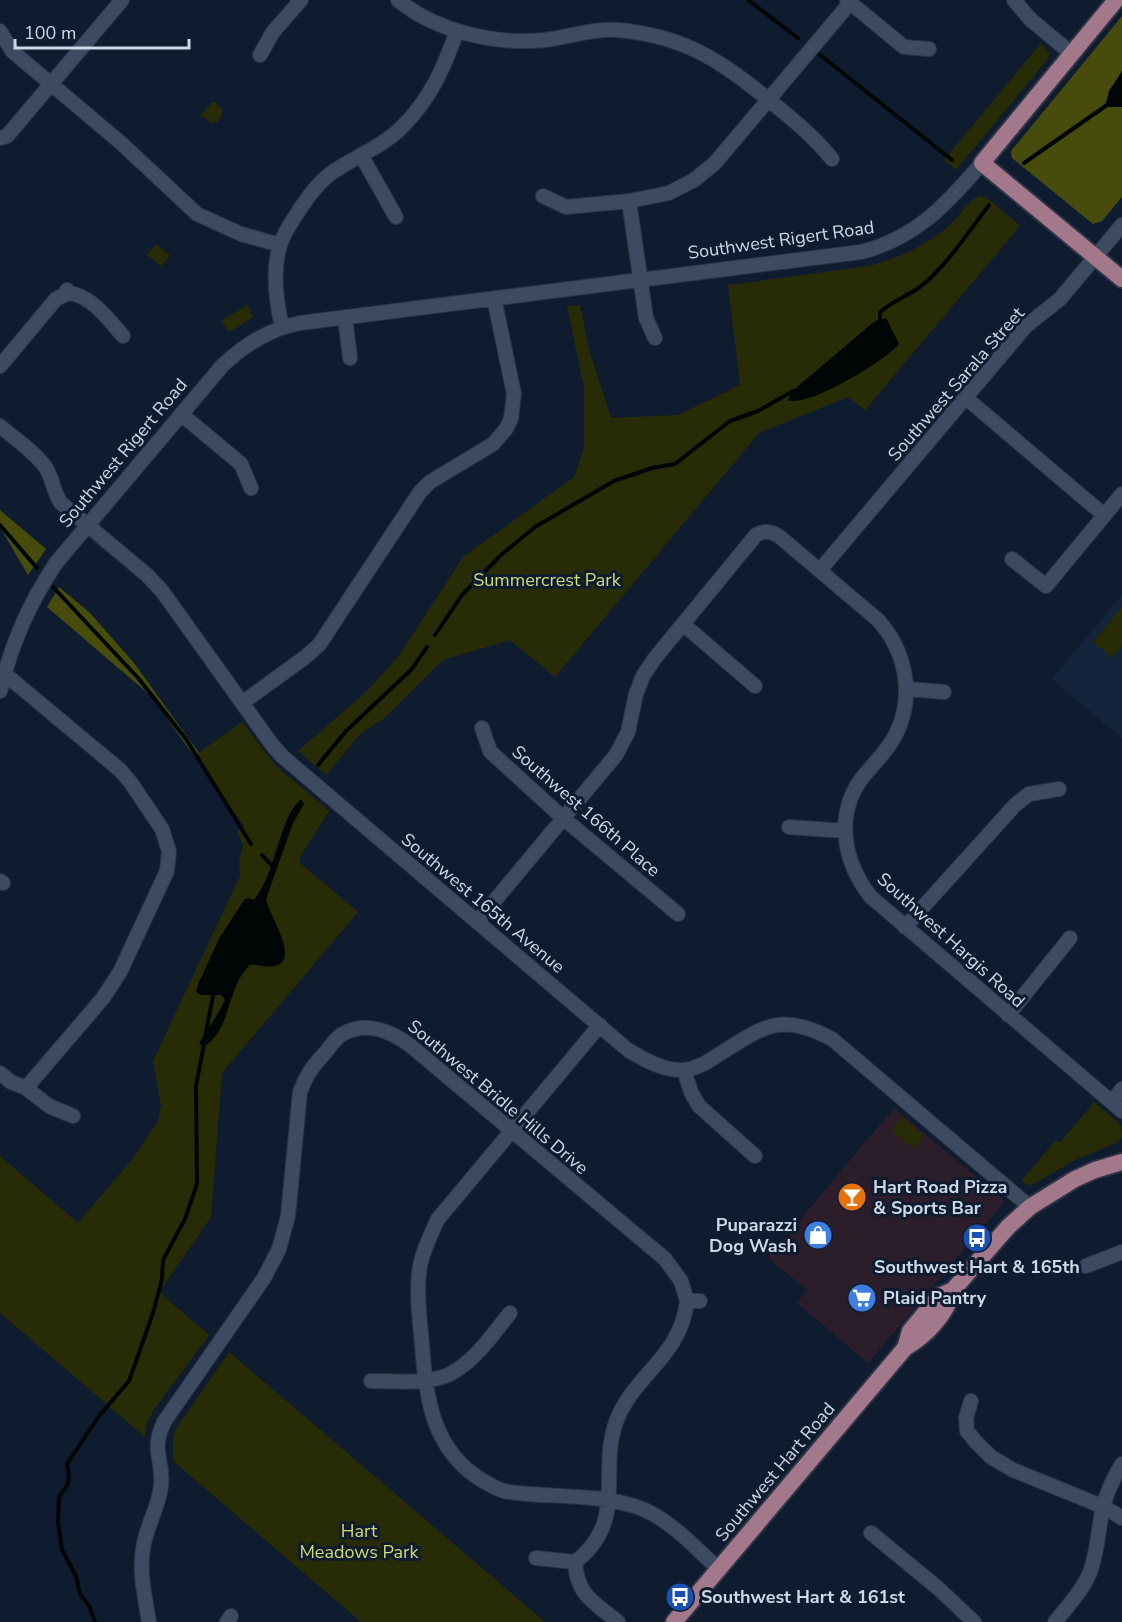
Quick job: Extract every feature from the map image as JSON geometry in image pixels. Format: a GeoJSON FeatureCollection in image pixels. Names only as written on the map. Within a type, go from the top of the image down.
{"type":"FeatureCollection","features":[{"type":"Feature","properties":{"kind":"main road","name":"Southwest Rigert Road"},"geometry":{"type":"LineString","coordinates":[[982,163],[1116,0]]}},
{"type":"Feature","properties":{"kind":"main road"},"geometry":{"type":"LineString","coordinates":[[982,163],[1122,279]]}},
{"type":"Feature","properties":{"kind":"main road","name":"Southwest Hart Road"},"geometry":{"type":"LineString","coordinates":[[674,1622],[905,1348],[910,1331],[939,1296],[952,1290],[1008,1227],[1030,1207],[1075,1179],[1122,1162]]}},
{"type":"Feature","properties":{"kind":"street"},"geometry":{"type":"LineString","coordinates":[[0,138],[7,136],[122,0]]}},
{"type":"Feature","properties":{"kind":"street"},"geometry":{"type":"LineString","coordinates":[[260,55],[273,32],[301,0]]}},
{"type":"Feature","properties":{"kind":"street"},"geometry":{"type":"LineString","coordinates":[[398,0],[429,19],[457,31],[508,40],[544,40],[615,30],[650,35],[683,44],[716,60],[768,99],[815,138],[832,159]]}},
{"type":"Feature","properties":{"kind":"street"},"geometry":{"type":"LineString","coordinates":[[1014,0],[1030,19],[1072,54]]}},
{"type":"Feature","properties":{"kind":"street"},"geometry":{"type":"LineString","coordinates":[[543,196],[566,207],[629,201],[669,193],[694,180],[715,163],[848,1],[904,47],[929,49]]}},
{"type":"Feature","properties":{"kind":"street"},"geometry":{"type":"LineString","coordinates":[[0,31],[12,51],[121,143],[197,214],[241,234],[280,245]]}},
{"type":"Feature","properties":{"kind":"street"},"geometry":{"type":"LineString","coordinates":[[282,327],[276,283],[280,245],[292,222],[313,189],[331,174],[384,142],[402,127],[422,104],[442,72],[457,31]]}},
{"type":"Feature","properties":{"kind":"street"},"geometry":{"type":"LineString","coordinates":[[361,155],[396,217]]}},
{"type":"Feature","properties":{"kind":"street","name":"Southwest Rigert Road"},"geometry":{"type":"LineString","coordinates":[[0,691],[2,672],[14,643],[36,593],[56,563],[181,414],[236,353],[254,341],[282,327],[345,317],[861,252],[890,244],[934,215],[982,163]]}},
{"type":"Feature","properties":{"kind":"street"},"geometry":{"type":"LineString","coordinates":[[629,201],[646,318],[655,338]]}},
{"type":"Feature","properties":{"kind":"street","name":"Southwest Sarala Street"},"geometry":{"type":"LineString","coordinates":[[820,570],[1026,326],[1060,299],[1122,225]]}},
{"type":"Feature","properties":{"kind":"street"},"geometry":{"type":"LineString","coordinates":[[0,366],[56,299],[68,292],[85,299],[123,336]]}},
{"type":"Feature","properties":{"kind":"street"},"geometry":{"type":"LineString","coordinates":[[242,703],[319,645],[420,492],[430,482],[493,444],[506,429],[511,419],[514,394],[494,298]]}},
{"type":"Feature","properties":{"kind":"street"},"geometry":{"type":"LineString","coordinates":[[345,317],[350,358]]}},
{"type":"Feature","properties":{"kind":"street"},"geometry":{"type":"LineString","coordinates":[[966,398],[1104,515]]}},
{"type":"Feature","properties":{"kind":"street"},"geometry":{"type":"LineString","coordinates":[[181,414],[241,464],[251,488]]}},
{"type":"Feature","properties":{"kind":"street","name":"Southwest 165th Avenue"},"geometry":{"type":"LineString","coordinates":[[0,426],[40,461],[61,503],[147,575],[162,591],[283,757],[628,1050],[649,1062],[666,1068],[684,1070]]}},
{"type":"Feature","properties":{"kind":"street"},"geometry":{"type":"LineString","coordinates":[[1011,559],[1046,586],[1122,494]]}},
{"type":"Feature","properties":{"kind":"street","name":"Southwest Hargis Road"},"geometry":{"type":"LineString","coordinates":[[477,922],[616,755],[628,732],[636,694],[643,676],[655,658],[756,535],[764,531],[771,532],[820,570],[887,630],[903,666],[908,689],[896,736],[861,780],[847,811],[845,831],[847,850],[855,874],[871,897],[1117,1106]]}},
{"type":"Feature","properties":{"kind":"street"},"geometry":{"type":"LineString","coordinates":[[683,624],[755,686]]}},
{"type":"Feature","properties":{"kind":"street"},"geometry":{"type":"LineString","coordinates":[[2,672],[120,770],[162,829],[170,851],[167,871],[120,972],[103,998],[26,1088]]}},
{"type":"Feature","properties":{"kind":"street"},"geometry":{"type":"LineString","coordinates":[[908,689],[944,692]]}},
{"type":"Feature","properties":{"kind":"street","name":"Southwest 166th Place"},"geometry":{"type":"LineString","coordinates":[[482,728],[494,755],[563,818],[678,914]]}},
{"type":"Feature","properties":{"kind":"street"},"geometry":{"type":"LineString","coordinates":[[905,927],[1015,805],[1029,794],[1059,789]]}},
{"type":"Feature","properties":{"kind":"street"},"geometry":{"type":"LineString","coordinates":[[789,827],[845,831]]}},
{"type":"Feature","properties":{"kind":"street"},"geometry":{"type":"LineString","coordinates":[[1008,1015],[1070,938]]}},
{"type":"Feature","properties":{"kind":"street"},"geometry":{"type":"LineString","coordinates":[[755,1156],[699,1106],[691,1092],[684,1070],[706,1063],[754,1033],[771,1026],[792,1024],[812,1028],[832,1039],[1030,1207]]}},
{"type":"Feature","properties":{"kind":"street"},"geometry":{"type":"LineString","coordinates":[[600,1025],[438,1219],[429,1239],[420,1264],[418,1292],[425,1380],[430,1410],[439,1435],[450,1452],[468,1472],[506,1492],[608,1500],[641,1508],[670,1526],[719,1569]]}},
{"type":"Feature","properties":{"kind":"street","name":"Southwest Bridle Hills Drive"},"geometry":{"type":"LineString","coordinates":[[149,1622],[140,1570],[145,1537],[159,1502],[161,1481],[157,1454],[159,1432],[264,1278],[279,1249],[288,1216],[300,1092],[307,1074],[340,1035],[358,1029],[378,1028],[395,1034],[411,1046],[665,1259],[693,1301],[673,1343],[621,1407],[612,1433],[606,1521],[603,1529],[584,1555],[575,1562]]}},
{"type":"Feature","properties":{"kind":"street"},"geometry":{"type":"LineString","coordinates":[[0,1073],[10,1082],[26,1088],[49,1106],[74,1116]]}},
{"type":"Feature","properties":{"kind":"street"},"geometry":{"type":"LineString","coordinates":[[1117,1106],[1122,1089]]}},
{"type":"Feature","properties":{"kind":"street"},"geometry":{"type":"LineString","coordinates":[[1086,1266],[1122,1252]]}},
{"type":"Feature","properties":{"kind":"street"},"geometry":{"type":"LineString","coordinates":[[370,1381],[425,1380],[450,1374],[472,1358],[510,1313]]}},
{"type":"Feature","properties":{"kind":"street"},"geometry":{"type":"LineString","coordinates":[[971,1401],[966,1418],[967,1431],[992,1457],[1026,1476],[1104,1507],[1122,1518]]}},
{"type":"Feature","properties":{"kind":"street"},"geometry":{"type":"LineString","coordinates":[[1055,1622],[1072,1602],[1090,1573],[1104,1507],[1114,1476],[1122,1464]]}},
{"type":"Feature","properties":{"kind":"street"},"geometry":{"type":"LineString","coordinates":[[871,1533],[938,1588],[974,1622]]}},
{"type":"Feature","properties":{"kind":"street"},"geometry":{"type":"LineString","coordinates":[[536,1558],[575,1562],[579,1587],[618,1622]]}},
{"type":"Feature","properties":{"kind":"shaded area"},"geometry":{"type":"Polygon","coordinates":[[[1122,71],[1122,107],[1105,107],[1109,91],[1122,71]]]}},
{"type":"Feature","properties":{"kind":"shaded area"},"geometry":{"type":"Polygon","coordinates":[[[886,318],[899,344],[891,352],[863,371],[828,390],[798,401],[788,400],[791,392],[875,321],[886,318]]]}},
{"type":"Feature","properties":{"kind":"shaded area"},"geometry":{"type":"Polygon","coordinates":[[[1122,595],[1122,738],[1052,679],[1122,595]]]}},
{"type":"Feature","properties":{"kind":"shaded area"},"geometry":{"type":"Polygon","coordinates":[[[301,799],[304,804],[293,823],[266,899],[284,944],[283,960],[275,966],[250,965],[242,974],[219,1031],[203,1047],[199,1043],[225,1000],[221,995],[201,995],[196,992],[199,982],[220,937],[244,900],[249,898],[254,900],[261,889],[268,876],[287,819],[301,799]]]}},
{"type":"Feature","properties":{"kind":"shaded area"},"geometry":{"type":"Polygon","coordinates":[[[894,1108],[1005,1201],[868,1363],[797,1303],[807,1290],[768,1258],[894,1108]]]}},
{"type":"Feature","properties":{"kind":"green space"},"geometry":{"type":"Polygon","coordinates":[[[1122,16],[1122,197],[1102,221],[1093,224],[1012,158],[1011,151],[1122,16]]]}},
{"type":"Feature","properties":{"kind":"green space"},"geometry":{"type":"Polygon","coordinates":[[[1041,43],[1049,53],[1048,59],[956,170],[944,160],[1041,43]]]}},
{"type":"Feature","properties":{"kind":"green space"},"geometry":{"type":"Polygon","coordinates":[[[213,101],[222,109],[222,115],[217,122],[211,123],[201,115],[213,101]]]}},
{"type":"Feature","properties":{"kind":"green space","name":"Summercrest Park"},"geometry":{"type":"Polygon","coordinates":[[[980,196],[986,197],[1020,226],[865,410],[848,397],[759,433],[555,677],[510,640],[443,660],[386,717],[360,734],[326,775],[298,751],[367,691],[398,657],[463,557],[574,477],[584,448],[584,388],[567,306],[580,305],[589,349],[611,418],[678,415],[740,385],[728,285],[869,266],[891,259],[922,245],[941,232],[980,196]]]}},
{"type":"Feature","properties":{"kind":"green space"},"geometry":{"type":"Polygon","coordinates":[[[156,244],[170,255],[161,266],[147,255],[156,244]]]}},
{"type":"Feature","properties":{"kind":"green space"},"geometry":{"type":"Polygon","coordinates":[[[247,305],[253,317],[229,332],[221,321],[247,305]]]}},
{"type":"Feature","properties":{"kind":"green space"},"geometry":{"type":"Polygon","coordinates":[[[0,510],[46,549],[28,575],[0,527],[0,510]]]}},
{"type":"Feature","properties":{"kind":"green space"},"geometry":{"type":"Polygon","coordinates":[[[59,587],[90,613],[134,663],[199,753],[194,756],[151,696],[47,607],[59,587]]]}},
{"type":"Feature","properties":{"kind":"green space"},"geometry":{"type":"Polygon","coordinates":[[[1122,607],[1122,646],[1112,658],[1093,642],[1122,607]]]}},
{"type":"Feature","properties":{"kind":"green space"},"geometry":{"type":"Polygon","coordinates":[[[242,722],[276,766],[329,811],[300,857],[300,863],[358,912],[222,1073],[211,1217],[159,1292],[209,1335],[153,1411],[147,1423],[145,1437],[0,1313],[0,1156],[78,1223],[135,1156],[158,1121],[161,1105],[153,1061],[240,876],[239,861],[243,845],[237,831],[245,827],[194,756],[242,722]]]}},
{"type":"Feature","properties":{"kind":"green space"},"geometry":{"type":"Polygon","coordinates":[[[1094,1102],[1121,1125],[1122,1136],[1118,1142],[1075,1160],[1032,1185],[1021,1181],[1056,1140],[1060,1143],[1094,1102]]]}},
{"type":"Feature","properties":{"kind":"green space"},"geometry":{"type":"Polygon","coordinates":[[[902,1117],[924,1136],[913,1149],[891,1130],[902,1117]]]}},
{"type":"Feature","properties":{"kind":"green space","name":"Hart Meadows Park"},"geometry":{"type":"Polygon","coordinates":[[[229,1352],[545,1622],[361,1622],[173,1461],[175,1430],[229,1352]]]}},
{"type":"Feature","properties":{"kind":"waterway"},"geometry":{"type":"LineString","coordinates":[[748,0],[798,38]]}},
{"type":"Feature","properties":{"kind":"waterway"},"geometry":{"type":"LineString","coordinates":[[819,54],[952,160]]}},
{"type":"Feature","properties":{"kind":"waterway"},"geometry":{"type":"LineString","coordinates":[[1024,163],[1107,105]]}},
{"type":"Feature","properties":{"kind":"waterway"},"geometry":{"type":"LineString","coordinates":[[880,323],[880,312],[930,279],[989,205]]}},
{"type":"Feature","properties":{"kind":"waterway"},"geometry":{"type":"LineString","coordinates":[[435,635],[462,595],[501,555],[535,527],[614,481],[652,468],[675,464],[730,421],[758,411],[793,391]]}},
{"type":"Feature","properties":{"kind":"waterway"},"geometry":{"type":"LineString","coordinates":[[0,525],[37,568]]}},
{"type":"Feature","properties":{"kind":"waterway"},"geometry":{"type":"LineString","coordinates":[[53,587],[139,679],[186,739],[251,844]]}},
{"type":"Feature","properties":{"kind":"waterway"},"geometry":{"type":"LineString","coordinates":[[318,765],[346,731],[411,670],[427,647]]}},
{"type":"Feature","properties":{"kind":"waterway"},"geometry":{"type":"LineString","coordinates":[[262,855],[274,868]]}},
{"type":"Feature","properties":{"kind":"waterway"},"geometry":{"type":"LineString","coordinates":[[205,1037],[214,991]]}},
{"type":"Feature","properties":{"kind":"waterway"},"geometry":{"type":"LineString","coordinates":[[95,1622],[89,1606],[80,1594],[76,1576],[62,1550],[58,1522],[59,1497],[68,1484],[67,1464],[99,1416],[129,1381],[153,1313],[162,1279],[163,1260],[185,1219],[197,1184],[196,1086],[204,1044]]}},
{"type":"Feature","properties":{"kind":"place","name":"Hart Road Pizza & Sports Bar"},"geometry":{"type":"Point","coordinates":[852,1197]}},
{"type":"Feature","properties":{"kind":"place","name":"Puparazzi Dog Wash"},"geometry":{"type":"Point","coordinates":[818,1235]}},
{"type":"Feature","properties":{"kind":"place","name":"Southwest Hart & 165th"},"geometry":{"type":"Point","coordinates":[977,1238]}},
{"type":"Feature","properties":{"kind":"place","name":"Plaid Pantry"},"geometry":{"type":"Point","coordinates":[862,1298]}},
{"type":"Feature","properties":{"kind":"place","name":"Southwest Hart & 161st"},"geometry":{"type":"Point","coordinates":[680,1597]}}]}
